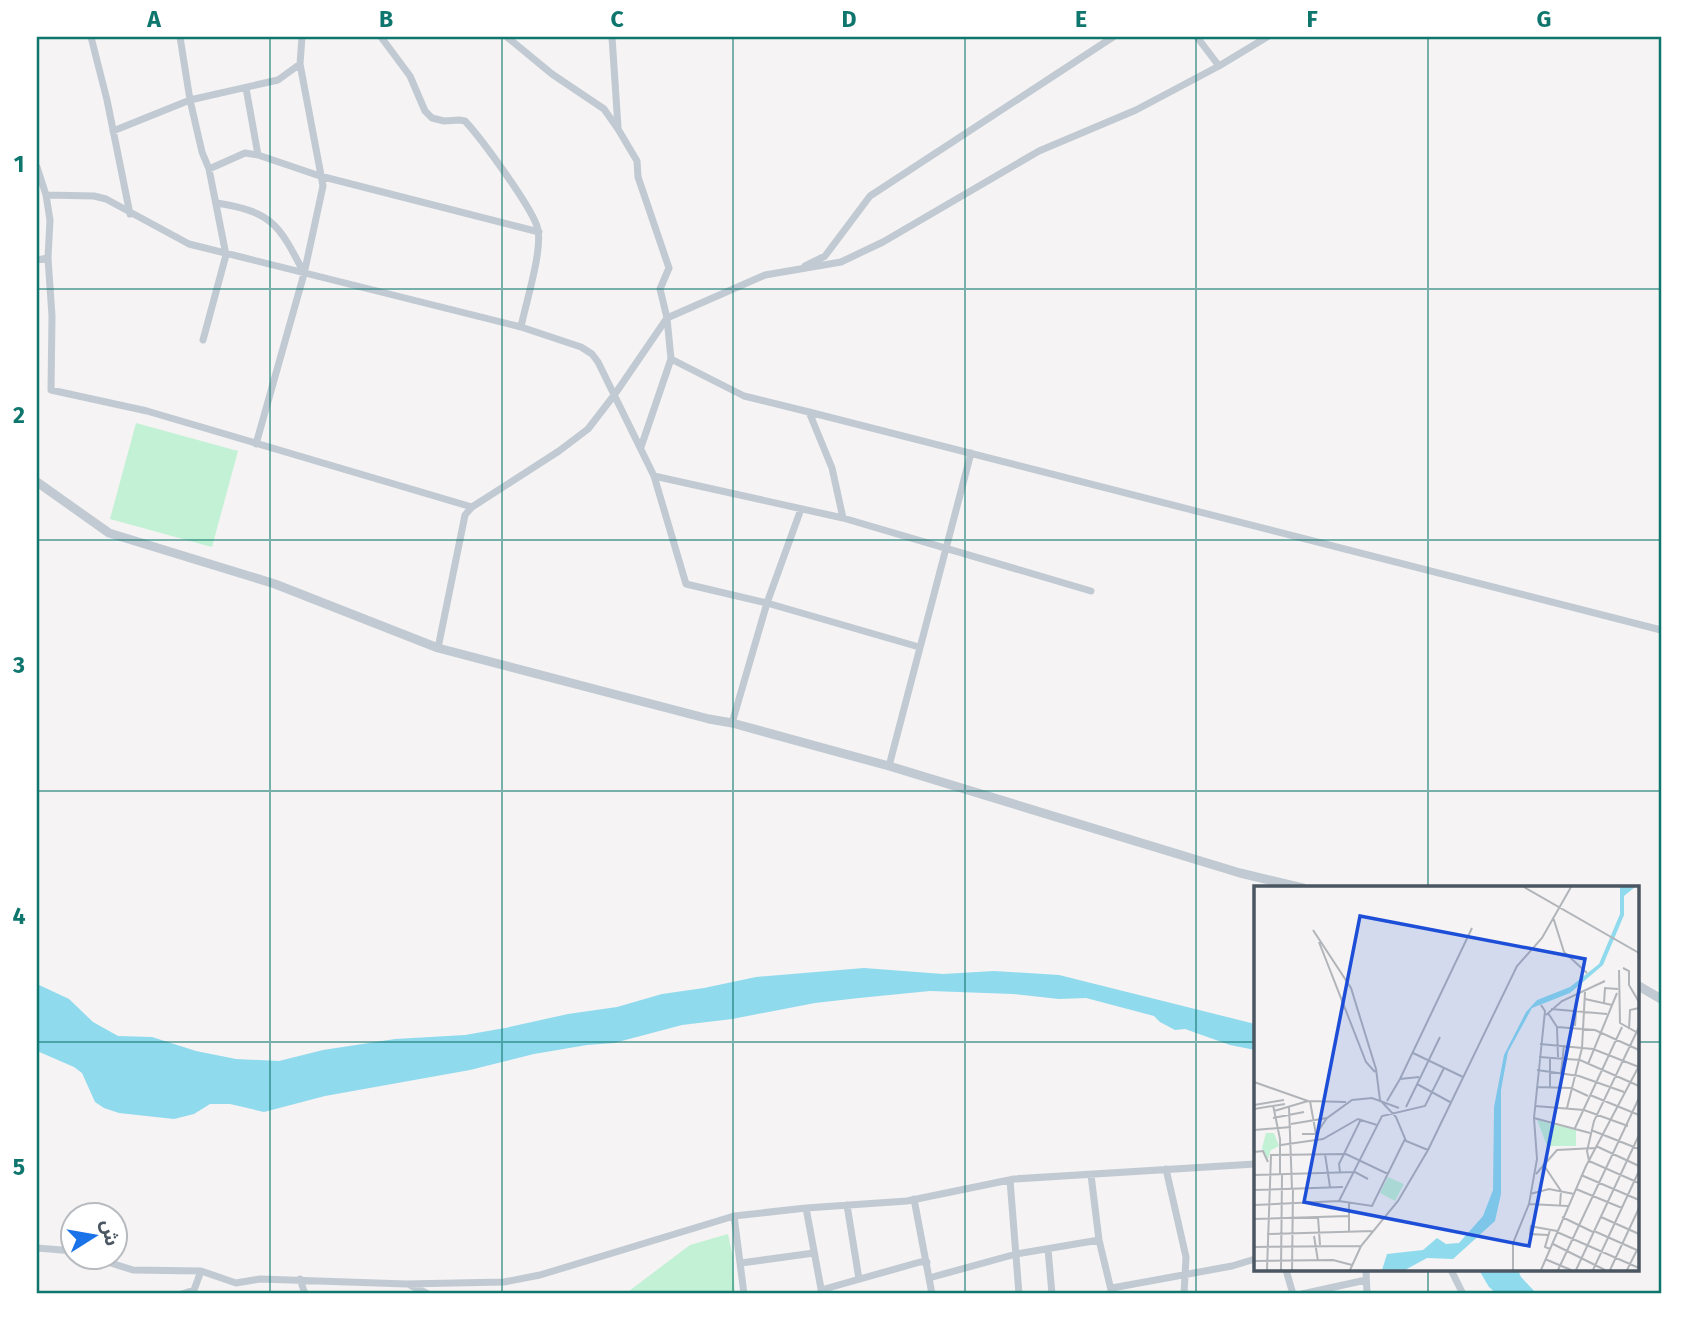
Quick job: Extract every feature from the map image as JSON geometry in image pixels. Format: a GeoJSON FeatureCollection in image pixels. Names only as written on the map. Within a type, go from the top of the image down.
{"type":"FeatureCollection","features":[{"type":"Feature","properties":{"kind":"street"},"geometry":{"type":"LineString","coordinates":[[91,37],[130,214]]}},
{"type":"Feature","properties":{"kind":"street"},"geometry":{"type":"LineString","coordinates":[[180,37],[190,100],[217,203],[226,255],[203,340]]}},
{"type":"Feature","properties":{"kind":"street"},"geometry":{"type":"LineString","coordinates":[[256,444],[304,274],[323,186],[300,64],[302,37]]}},
{"type":"Feature","properties":{"kind":"street"},"geometry":{"type":"LineString","coordinates":[[381,37],[410,76],[425,111],[432,118],[465,121],[533,215],[539,232],[537,251],[521,327]]}},
{"type":"Feature","properties":{"kind":"street"},"geometry":{"type":"LineString","coordinates":[[506,37],[552,74],[604,110],[637,161],[638,177],[669,268],[660,289],[667,318],[671,359],[641,447]]}},
{"type":"Feature","properties":{"kind":"street"},"geometry":{"type":"LineString","coordinates":[[612,37],[618,129]]}},
{"type":"Feature","properties":{"kind":"street"},"geometry":{"type":"LineString","coordinates":[[796,270],[825,256],[870,196],[1113,37]]}},
{"type":"Feature","properties":{"kind":"street"},"geometry":{"type":"LineString","coordinates":[[1197,37],[1219,66]]}},
{"type":"Feature","properties":{"kind":"street"},"geometry":{"type":"LineString","coordinates":[[438,648],[465,515],[472,507],[588,429],[667,318],[765,275],[841,262],[883,242],[1039,151],[1136,110],[1268,37]]}},
{"type":"Feature","properties":{"kind":"street"},"geometry":{"type":"LineString","coordinates":[[113,131],[190,100],[278,80],[300,64]]}},
{"type":"Feature","properties":{"kind":"street"},"geometry":{"type":"LineString","coordinates":[[246,89],[258,155]]}},
{"type":"Feature","properties":{"kind":"street"},"geometry":{"type":"LineString","coordinates":[[209,169],[245,153],[258,155],[320,176],[539,232]]}},
{"type":"Feature","properties":{"kind":"street"},"geometry":{"type":"LineString","coordinates":[[37,167],[50,220],[48,258],[52,316],[51,390],[147,411],[472,507]]}},
{"type":"Feature","properties":{"kind":"street"},"geometry":{"type":"LineString","coordinates":[[46,195],[94,196],[113,202],[130,214],[189,244],[521,327],[581,347],[592,354],[615,394],[654,476],[686,584],[767,603],[919,647]]}},
{"type":"Feature","properties":{"kind":"street"},"geometry":{"type":"LineString","coordinates":[[217,203],[246,208],[266,216],[284,235],[304,274]]}},
{"type":"Feature","properties":{"kind":"street"},"geometry":{"type":"LineString","coordinates":[[37,260],[48,258]]}},
{"type":"Feature","properties":{"kind":"street"},"geometry":{"type":"LineString","coordinates":[[671,359],[744,396],[1661,630]]}},
{"type":"Feature","properties":{"kind":"street"},"geometry":{"type":"LineString","coordinates":[[809,412],[832,468],[843,519]]}},
{"type":"Feature","properties":{"kind":"street"},"geometry":{"type":"LineString","coordinates":[[889,766],[971,453]]}},
{"type":"Feature","properties":{"kind":"street"},"geometry":{"type":"LineString","coordinates":[[654,476],[843,519],[947,547],[1091,591]]}},
{"type":"Feature","properties":{"kind":"street"},"geometry":{"type":"LineString","coordinates":[[37,482],[109,533],[275,584],[438,648],[889,766],[1240,873],[1295,886]]}},
{"type":"Feature","properties":{"kind":"street"},"geometry":{"type":"LineString","coordinates":[[732,723],[767,603],[801,509]]}},
{"type":"Feature","properties":{"kind":"street"},"geometry":{"type":"LineString","coordinates":[[1638,986],[1661,999]]}},
{"type":"Feature","properties":{"kind":"street"},"geometry":{"type":"LineString","coordinates":[[130,1269],[201,1271],[236,1283],[260,1279],[406,1284],[504,1282],[540,1275],[734,1216],[907,1201],[1010,1180],[1254,1164]]}},
{"type":"Feature","properties":{"kind":"street"},"geometry":{"type":"LineString","coordinates":[[1166,1169],[1186,1257],[1184,1294]]}},
{"type":"Feature","properties":{"kind":"street"},"geometry":{"type":"LineString","coordinates":[[1091,1175],[1099,1240],[1112,1291],[1254,1259]]}},
{"type":"Feature","properties":{"kind":"street"},"geometry":{"type":"LineString","coordinates":[[1010,1180],[1019,1294]]}},
{"type":"Feature","properties":{"kind":"street"},"geometry":{"type":"LineString","coordinates":[[914,1199],[932,1294]]}},
{"type":"Feature","properties":{"kind":"street"},"geometry":{"type":"LineString","coordinates":[[847,1205],[859,1279]]}},
{"type":"Feature","properties":{"kind":"street"},"geometry":{"type":"LineString","coordinates":[[806,1208],[821,1292],[859,1279],[927,1262]]}},
{"type":"Feature","properties":{"kind":"street"},"geometry":{"type":"LineString","coordinates":[[734,1216],[744,1294]]}},
{"type":"Feature","properties":{"kind":"street"},"geometry":{"type":"LineString","coordinates":[[929,1278],[1016,1255],[1099,1240]]}},
{"type":"Feature","properties":{"kind":"street"},"geometry":{"type":"LineString","coordinates":[[37,1248],[60,1250]]}},
{"type":"Feature","properties":{"kind":"street"},"geometry":{"type":"LineString","coordinates":[[1048,1249],[1052,1294]]}},
{"type":"Feature","properties":{"kind":"street"},"geometry":{"type":"LineString","coordinates":[[741,1263],[814,1253]]}},
{"type":"Feature","properties":{"kind":"street"},"geometry":{"type":"LineString","coordinates":[[182,1294],[194,1290],[201,1271]]}},
{"type":"Feature","properties":{"kind":"street"},"geometry":{"type":"LineString","coordinates":[[1287,1272],[1293,1294]]}},
{"type":"Feature","properties":{"kind":"street"},"geometry":{"type":"LineString","coordinates":[[1366,1272],[1367,1294]]}},
{"type":"Feature","properties":{"kind":"street"},"geometry":{"type":"LineString","coordinates":[[1452,1272],[1463,1294]]}},
{"type":"Feature","properties":{"kind":"street"},"geometry":{"type":"LineString","coordinates":[[300,1279],[305,1294]]}},
{"type":"Feature","properties":{"kind":"street"},"geometry":{"type":"LineString","coordinates":[[1302,1294],[1366,1280]]}},
{"type":"Feature","properties":{"kind":"street"},"geometry":{"type":"LineString","coordinates":[[236,1283],[238,1294]]}},
{"type":"Feature","properties":{"kind":"street"},"geometry":{"type":"LineString","coordinates":[[406,1284],[428,1294]]}},
{"type":"Feature","properties":{"kind":"green space"},"geometry":{"type":"Polygon","coordinates":[[[136,423],[238,451],[212,547],[110,519],[136,423]]]}},
{"type":"Feature","properties":{"kind":"green space"},"geometry":{"type":"Polygon","coordinates":[[[728,1234],[733,1258],[735,1294],[625,1294],[690,1245],[728,1234]]]}},
{"type":"Feature","properties":{"kind":"water"},"geometry":{"type":"Polygon","coordinates":[[[864,968],[943,974],[994,971],[1059,975],[1254,1024],[1254,1050],[1230,1045],[1185,1029],[1175,1030],[1154,1016],[1086,998],[1059,999],[1013,994],[930,991],[815,1003],[732,1019],[682,1025],[614,1043],[534,1054],[470,1070],[325,1096],[264,1112],[230,1104],[210,1104],[194,1114],[174,1119],[119,1113],[104,1108],[95,1102],[82,1073],[37,1051],[37,984],[69,999],[93,1022],[118,1036],[152,1037],[196,1051],[236,1059],[279,1061],[323,1050],[395,1039],[465,1035],[505,1028],[756,977],[864,968]]]}},
{"type":"Feature","properties":{"kind":"water"},"geometry":{"type":"Polygon","coordinates":[[[1480,1272],[1519,1272],[1537,1294],[1497,1294],[1489,1287],[1480,1272]]]}}]}
